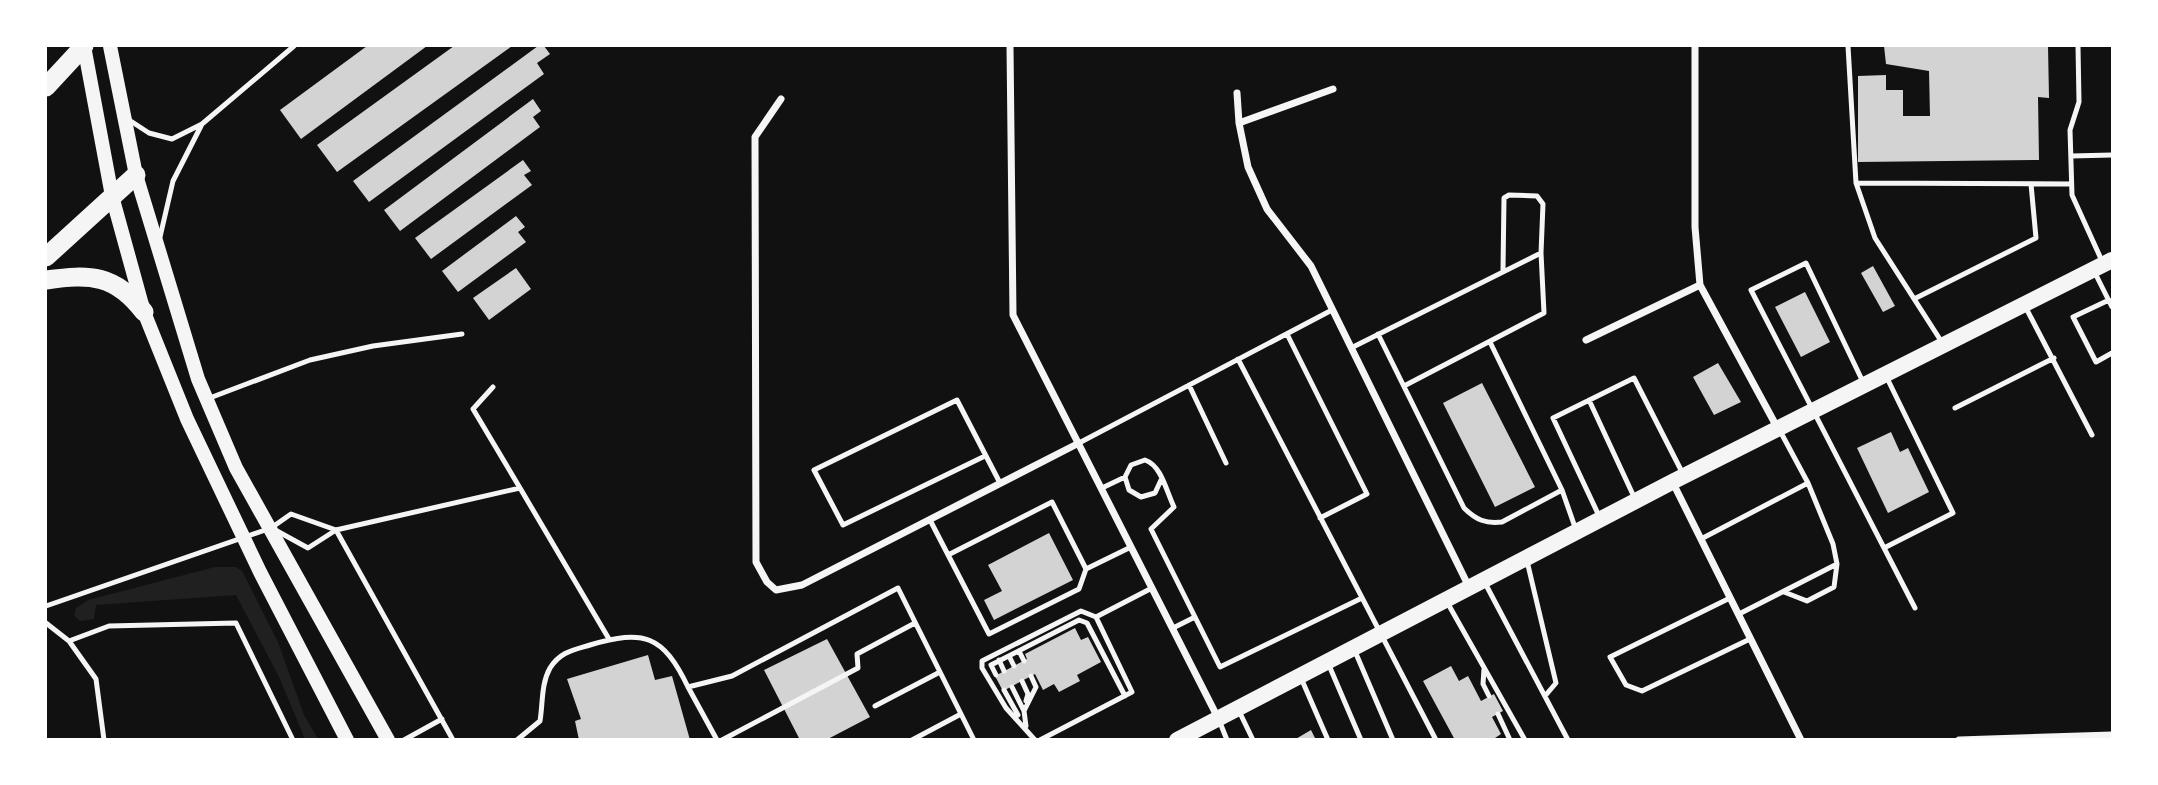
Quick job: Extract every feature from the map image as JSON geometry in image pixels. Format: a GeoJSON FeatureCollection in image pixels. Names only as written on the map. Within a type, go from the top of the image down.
{"type":"FeatureCollection","features":[{"type":"Feature","properties":{"kind":"highway"},"geometry":{"type":"LineString","coordinates":[[46,87],[84,46]]}},
{"type":"Feature","properties":{"kind":"highway"},"geometry":{"type":"LineString","coordinates":[[46,257],[136,174]]}},
{"type":"Feature","properties":{"kind":"highway"},"geometry":{"type":"LineString","coordinates":[[46,279],[72,276],[104,278],[129,292],[144,312]]}},
{"type":"Feature","properties":{"kind":"main road"},"geometry":{"type":"LineString","coordinates":[[84,46],[113,196],[144,312],[187,419],[243,537],[347,740]]}},
{"type":"Feature","properties":{"kind":"main road"},"geometry":{"type":"LineString","coordinates":[[110,46],[136,174],[207,399],[236,468],[388,740]]}},
{"type":"Feature","properties":{"kind":"main road"},"geometry":{"type":"LineString","coordinates":[[1177,740],[1601,519],[2103,264]]}},
{"type":"Feature","properties":{"kind":"street"},"geometry":{"type":"LineString","coordinates":[[1010,46],[1013,315],[1218,719]]}},
{"type":"Feature","properties":{"kind":"street"},"geometry":{"type":"LineString","coordinates":[[1695,46],[1695,227],[1700,285],[1779,429]]}},
{"type":"Feature","properties":{"kind":"street"},"geometry":{"type":"LineString","coordinates":[[1239,124],[1333,89]]}},
{"type":"Feature","properties":{"kind":"street"},"geometry":{"type":"LineString","coordinates":[[1237,93],[1239,124],[1248,167],[1267,209],[1311,266],[1476,584]]}},
{"type":"Feature","properties":{"kind":"street"},"geometry":{"type":"LineString","coordinates":[[781,99],[755,137],[756,562],[767,582],[776,590],[803,585],[1079,443]]}},
{"type":"Feature","properties":{"kind":"street"},"geometry":{"type":"LineString","coordinates":[[1586,340],[1700,285]]}},
{"type":"Feature","properties":{"kind":"street"},"geometry":{"type":"LineString","coordinates":[[1678,480],[1702,539],[1749,639],[1801,740]]}},
{"type":"Feature","properties":{"kind":"street"},"geometry":{"type":"LineString","coordinates":[[1959,740],[2112,735]]}},
{"type":"Feature","properties":{"kind":"lane"},"geometry":{"type":"LineString","coordinates":[[124,116],[149,133],[172,139],[202,124],[295,46]]}},
{"type":"Feature","properties":{"kind":"lane"},"geometry":{"type":"LineString","coordinates":[[1848,46],[1856,183],[1875,238],[1944,346]]}},
{"type":"Feature","properties":{"kind":"lane"},"geometry":{"type":"LineString","coordinates":[[2078,46],[2079,102],[2070,130],[2072,195],[2103,264],[2112,307]]}},
{"type":"Feature","properties":{"kind":"lane"},"geometry":{"type":"LineString","coordinates":[[157,247],[173,181],[202,124]]}},
{"type":"Feature","properties":{"kind":"lane"},"geometry":{"type":"LineString","coordinates":[[2071,156],[2112,156]]}},
{"type":"Feature","properties":{"kind":"lane"},"geometry":{"type":"LineString","coordinates":[[1856,183],[2071,184]]}},
{"type":"Feature","properties":{"kind":"lane"},"geometry":{"type":"LineString","coordinates":[[1914,299],[2036,238],[2031,184]]}},
{"type":"Feature","properties":{"kind":"lane"},"geometry":{"type":"LineString","coordinates":[[1404,386],[1544,313],[1541,198],[1509,195],[1504,198],[1503,270]]}},
{"type":"Feature","properties":{"kind":"lane"},"geometry":{"type":"LineString","coordinates":[[1352,348],[1541,253]]}},
{"type":"Feature","properties":{"kind":"lane"},"geometry":{"type":"LineString","coordinates":[[1864,385],[1806,263],[1751,290],[1915,608]]}},
{"type":"Feature","properties":{"kind":"lane"},"geometry":{"type":"LineString","coordinates":[[2109,300],[2073,317],[2096,362],[2112,353]]}},
{"type":"Feature","properties":{"kind":"lane"},"geometry":{"type":"LineString","coordinates":[[2025,305],[2092,435]]}},
{"type":"Feature","properties":{"kind":"lane"},"geometry":{"type":"LineString","coordinates":[[1079,443],[1332,310]]}},
{"type":"Feature","properties":{"kind":"lane"},"geometry":{"type":"LineString","coordinates":[[207,399],[310,359],[373,346],[462,334]]}},
{"type":"Feature","properties":{"kind":"lane"},"geometry":{"type":"LineString","coordinates":[[1287,334],[1367,494],[1321,518]]}},
{"type":"Feature","properties":{"kind":"lane"},"geometry":{"type":"LineString","coordinates":[[1378,334],[1464,508],[1472,516],[1492,523],[1502,522],[1562,490]]}},
{"type":"Feature","properties":{"kind":"lane"},"geometry":{"type":"LineString","coordinates":[[1490,342],[1562,490],[1576,532]]}},
{"type":"Feature","properties":{"kind":"lane"},"geometry":{"type":"LineString","coordinates":[[1955,408],[2054,358]]}},
{"type":"Feature","properties":{"kind":"lane"},"geometry":{"type":"LineString","coordinates":[[1238,359],[1436,740]]}},
{"type":"Feature","properties":{"kind":"lane"},"geometry":{"type":"LineString","coordinates":[[1884,548],[1953,513],[1885,374]]}},
{"type":"Feature","properties":{"kind":"lane"},"geometry":{"type":"LineString","coordinates":[[1601,519],[1553,418],[1634,378],[1678,480]]}},
{"type":"Feature","properties":{"kind":"lane"},"geometry":{"type":"LineString","coordinates":[[1189,385],[1226,463]]}},
{"type":"Feature","properties":{"kind":"lane"},"geometry":{"type":"LineString","coordinates":[[493,387],[473,409],[609,639]]}},
{"type":"Feature","properties":{"kind":"lane"},"geometry":{"type":"LineString","coordinates":[[985,456],[842,525],[814,470],[957,400],[1000,484]]}},
{"type":"Feature","properties":{"kind":"lane"},"geometry":{"type":"LineString","coordinates":[[1589,400],[1636,502]]}},
{"type":"Feature","properties":{"kind":"lane"},"geometry":{"type":"LineString","coordinates":[[1779,429],[1808,483],[1833,544],[1837,564],[1834,587],[1807,601],[1784,592]]}},
{"type":"Feature","properties":{"kind":"lane"},"geometry":{"type":"LineString","coordinates":[[1101,488],[1125,477],[1131,465],[1145,460],[1157,467],[1174,507],[1151,529],[1220,667],[1362,598]]}},
{"type":"Feature","properties":{"kind":"lane"},"geometry":{"type":"LineString","coordinates":[[1125,477],[1129,490],[1141,497],[1154,493],[1161,480]]}},
{"type":"Feature","properties":{"kind":"lane"},"geometry":{"type":"LineString","coordinates":[[1702,539],[1808,483]]}},
{"type":"Feature","properties":{"kind":"lane"},"geometry":{"type":"LineString","coordinates":[[271,528],[308,548],[336,530],[520,488]]}},
{"type":"Feature","properties":{"kind":"lane"},"geometry":{"type":"LineString","coordinates":[[948,555],[1052,502],[1086,569]]}},
{"type":"Feature","properties":{"kind":"lane"},"geometry":{"type":"LineString","coordinates":[[46,606],[271,528],[291,514],[336,530],[453,740]]}},
{"type":"Feature","properties":{"kind":"lane"},"geometry":{"type":"LineString","coordinates":[[930,520],[989,634],[1079,589],[1086,569],[1131,547]]}},
{"type":"Feature","properties":{"kind":"lane"},"geometry":{"type":"LineString","coordinates":[[1527,558],[1556,682],[1545,696]]}},
{"type":"Feature","properties":{"kind":"lane"},"geometry":{"type":"LineString","coordinates":[[1739,614],[1837,564]]}},
{"type":"Feature","properties":{"kind":"lane"},"geometry":{"type":"LineString","coordinates":[[1476,584],[1545,696],[1568,740]]}},
{"type":"Feature","properties":{"kind":"lane"},"geometry":{"type":"LineString","coordinates":[[688,687],[733,676],[898,588],[974,740]]}},
{"type":"Feature","properties":{"kind":"lane"},"geometry":{"type":"LineString","coordinates":[[996,675],[991,665],[999,660],[1079,620],[1096,617],[1152,589]]}},
{"type":"Feature","properties":{"kind":"lane"},"geometry":{"type":"LineString","coordinates":[[1730,598],[1610,657],[1626,685],[1642,691],[1749,639]]}},
{"type":"Feature","properties":{"kind":"lane"},"geometry":{"type":"LineString","coordinates":[[1446,599],[1525,740]]}},
{"type":"Feature","properties":{"kind":"lane"},"geometry":{"type":"LineString","coordinates":[[1004,690],[1020,720],[1038,740],[1132,692],[1096,617],[1081,611],[982,662],[982,668],[1006,708],[1020,720]]}},
{"type":"Feature","properties":{"kind":"lane"},"geometry":{"type":"LineString","coordinates":[[1172,628],[1195,617]]}},
{"type":"Feature","properties":{"kind":"lane"},"geometry":{"type":"LineString","coordinates":[[1079,620],[1087,623],[1125,696]]}},
{"type":"Feature","properties":{"kind":"lane"},"geometry":{"type":"LineString","coordinates":[[46,623],[69,641],[96,679],[104,740]]}},
{"type":"Feature","properties":{"kind":"lane"},"geometry":{"type":"LineString","coordinates":[[69,641],[109,626],[236,623],[293,740]]}},
{"type":"Feature","properties":{"kind":"lane"},"geometry":{"type":"LineString","coordinates":[[722,740],[858,668],[857,654],[915,623]]}},
{"type":"Feature","properties":{"kind":"lane"},"geometry":{"type":"LineString","coordinates":[[517,740],[540,720],[543,688],[550,669],[561,654],[621,635],[656,643],[671,655],[717,740]]}},
{"type":"Feature","properties":{"kind":"lane"},"geometry":{"type":"LineString","coordinates":[[1353,647],[1394,740]]}},
{"type":"Feature","properties":{"kind":"lane"},"geometry":{"type":"LineString","coordinates":[[1019,651],[1024,661]]}},
{"type":"Feature","properties":{"kind":"lane"},"geometry":{"type":"LineString","coordinates":[[1009,656],[1014,666]]}},
{"type":"Feature","properties":{"kind":"lane"},"geometry":{"type":"LineString","coordinates":[[999,660],[1004,671]]}},
{"type":"Feature","properties":{"kind":"lane"},"geometry":{"type":"LineString","coordinates":[[1327,660],[1360,740]]}},
{"type":"Feature","properties":{"kind":"lane"},"geometry":{"type":"LineString","coordinates":[[1485,668],[1483,684],[1489,696]]}},
{"type":"Feature","properties":{"kind":"lane"},"geometry":{"type":"LineString","coordinates":[[875,706],[940,671]]}},
{"type":"Feature","properties":{"kind":"lane"},"geometry":{"type":"LineString","coordinates":[[1300,674],[1328,740]]}},
{"type":"Feature","properties":{"kind":"lane"},"geometry":{"type":"LineString","coordinates":[[1024,711],[1037,687],[1031,676]]}},
{"type":"Feature","properties":{"kind":"lane"},"geometry":{"type":"LineString","coordinates":[[1022,681],[1028,694],[1024,711]]}},
{"type":"Feature","properties":{"kind":"lane"},"geometry":{"type":"LineString","coordinates":[[1012,687],[1024,711],[1027,729]]}},
{"type":"Feature","properties":{"kind":"lane"},"geometry":{"type":"LineString","coordinates":[[1238,708],[1253,740]]}},
{"type":"Feature","properties":{"kind":"lane"},"geometry":{"type":"LineString","coordinates":[[912,740],[961,714]]}},
{"type":"Feature","properties":{"kind":"lane"},"geometry":{"type":"LineString","coordinates":[[1498,714],[1510,740]]}},
{"type":"Feature","properties":{"kind":"lane"},"geometry":{"type":"LineString","coordinates":[[404,740],[442,719]]}},
{"type":"Feature","properties":{"kind":"lane"},"geometry":{"type":"LineString","coordinates":[[1218,719],[1227,740]]}},
{"type":"Feature","properties":{"kind":"shaded area"},"geometry":{"type":"Polygon","coordinates":[[[215,567],[236,567],[242,571],[278,642],[304,715],[318,739],[305,739],[279,677],[236,595],[96,605],[94,619],[80,621],[74,615],[76,608],[88,600],[215,567]]]}},
{"type":"Feature","properties":{"kind":"building"},"geometry":{"type":"Polygon","coordinates":[[[367,46],[427,46],[301,139],[280,110],[367,46]]]}},
{"type":"Feature","properties":{"kind":"building"},"geometry":{"type":"Polygon","coordinates":[[[454,46],[512,46],[337,172],[317,145],[454,46]]]}},
{"type":"Feature","properties":{"kind":"building"},"geometry":{"type":"Polygon","coordinates":[[[538,46],[544,46],[550,54],[537,63],[544,74],[369,202],[353,181],[538,46]]]}},
{"type":"Feature","properties":{"kind":"building"},"geometry":{"type":"Polygon","coordinates":[[[1884,46],[2048,46],[2049,98],[2038,97],[2039,160],[1858,162],[1858,76],[1886,75],[1886,90],[1903,90],[1903,116],[1930,116],[1929,71],[1886,64],[1884,46]]]}},
{"type":"Feature","properties":{"kind":"building"},"geometry":{"type":"Polygon","coordinates":[[[533,99],[541,111],[533,117],[540,127],[400,231],[384,210],[533,99]]]}},
{"type":"Feature","properties":{"kind":"building"},"geometry":{"type":"Polygon","coordinates":[[[523,160],[531,171],[524,175],[532,185],[431,259],[415,238],[523,160]]]}},
{"type":"Feature","properties":{"kind":"building"},"geometry":{"type":"Polygon","coordinates":[[[516,216],[525,227],[518,232],[526,242],[458,292],[442,271],[516,216]]]}},
{"type":"Feature","properties":{"kind":"building"},"geometry":{"type":"Polygon","coordinates":[[[1873,266],[1895,306],[1883,312],[1861,273],[1873,266]]]}},
{"type":"Feature","properties":{"kind":"building"},"geometry":{"type":"Polygon","coordinates":[[[516,268],[531,289],[489,320],[473,298],[516,268]]]}},
{"type":"Feature","properties":{"kind":"building"},"geometry":{"type":"Polygon","coordinates":[[[1805,292],[1830,342],[1801,357],[1775,307],[1805,292]]]}},
{"type":"Feature","properties":{"kind":"building"},"geometry":{"type":"Polygon","coordinates":[[[1718,363],[1741,402],[1714,415],[1693,377],[1718,363]]]}},
{"type":"Feature","properties":{"kind":"building"},"geometry":{"type":"Polygon","coordinates":[[[1482,383],[1535,487],[1495,507],[1443,403],[1482,383]]]}},
{"type":"Feature","properties":{"kind":"building"},"geometry":{"type":"Polygon","coordinates":[[[1891,432],[1900,452],[1908,448],[1929,492],[1888,513],[1857,448],[1891,432]]]}},
{"type":"Feature","properties":{"kind":"building"},"geometry":{"type":"Polygon","coordinates":[[[1049,533],[1073,580],[994,620],[984,600],[1002,591],[988,565],[1049,533]]]}},
{"type":"Feature","properties":{"kind":"building"},"geometry":{"type":"Polygon","coordinates":[[[1075,628],[1081,640],[1088,637],[1101,662],[1077,675],[1080,681],[1059,692],[1054,684],[1043,690],[1035,674],[1003,691],[995,676],[1027,659],[1025,654],[1075,628]]]}},
{"type":"Feature","properties":{"kind":"building"},"geometry":{"type":"Polygon","coordinates":[[[827,639],[870,717],[826,740],[800,740],[764,670],[827,639]]]}},
{"type":"Feature","properties":{"kind":"building"},"geometry":{"type":"Polygon","coordinates":[[[648,655],[655,680],[672,676],[690,740],[579,740],[575,721],[581,719],[567,679],[648,655]]]}},
{"type":"Feature","properties":{"kind":"building"},"geometry":{"type":"Polygon","coordinates":[[[1451,666],[1459,681],[1468,676],[1481,701],[1494,694],[1503,711],[1492,717],[1501,734],[1492,740],[1455,740],[1423,681],[1451,666]]]}},
{"type":"Feature","properties":{"kind":"building"},"geometry":{"type":"Polygon","coordinates":[[[1311,730],[1316,740],[1294,740],[1311,730]]]}}]}
